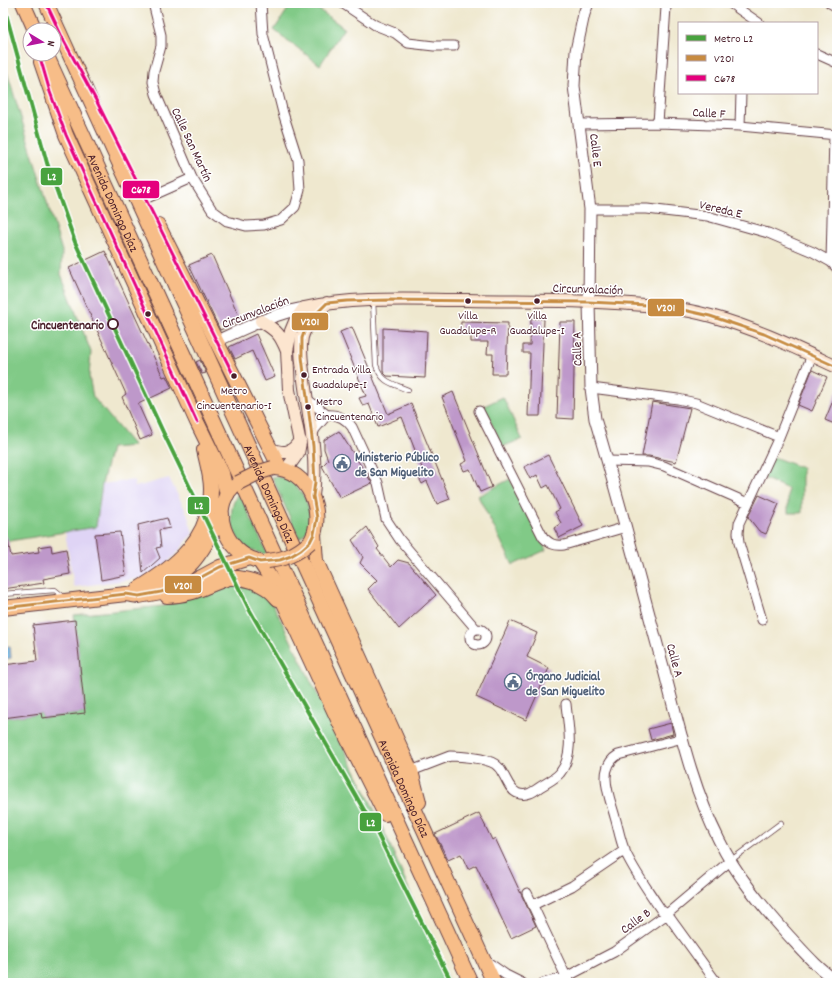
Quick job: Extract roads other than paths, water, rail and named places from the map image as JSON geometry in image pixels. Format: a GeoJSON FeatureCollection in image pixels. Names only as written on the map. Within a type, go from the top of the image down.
{"type":"FeatureCollection","features":[{"type":"Feature","properties":{"kind":"main road","name":"Avenida Domingo Díaz"},"geometry":{"type":"LineString","coordinates":[[46,3],[55,22]]}},
{"type":"Feature","properties":{"kind":"main road"},"geometry":{"type":"LineString","coordinates":[[24,6],[29,22]]}},
{"type":"Feature","properties":{"kind":"main road"},"geometry":{"type":"LineString","coordinates":[[24,6],[31,22]]}},
{"type":"Feature","properties":{"kind":"main road","name":"Avenida Domingo Díaz"},"geometry":{"type":"LineString","coordinates":[[62,37],[494,983]]}},
{"type":"Feature","properties":{"kind":"main road"},"geometry":{"type":"LineString","coordinates":[[62,37],[98,104],[280,469]]}},
{"type":"Feature","properties":{"kind":"main road"},"geometry":{"type":"LineString","coordinates":[[41,62],[50,92],[66,135],[197,422],[222,473],[227,494]]}},
{"type":"Feature","properties":{"kind":"main road","name":"Avenida Domingo Díaz"},"geometry":{"type":"LineString","coordinates":[[50,62],[430,890],[471,983]]}},
{"type":"Feature","properties":{"kind":"main road","name":"Circunvalación"},"geometry":{"type":"LineString","coordinates":[[280,469],[298,453],[300,439],[289,390],[287,351],[291,331],[304,308],[327,303],[372,300],[589,302],[647,305],[679,309],[710,316],[764,334],[837,367]]}},
{"type":"Feature","properties":{"kind":"main road"},"geometry":{"type":"LineString","coordinates":[[313,496],[315,482],[312,436],[302,357],[302,338],[306,327],[313,317],[327,303]]}},
{"type":"Feature","properties":{"kind":"main road"},"geometry":{"type":"LineString","coordinates":[[261,321],[276,330],[282,338],[287,351]]}},
{"type":"Feature","properties":{"kind":"main road"},"geometry":{"type":"LineString","coordinates":[[134,593],[180,560],[199,534],[206,519],[210,504],[211,489],[209,473],[197,422]]}},
{"type":"Feature","properties":{"kind":"main road"},"geometry":{"type":"LineString","coordinates":[[270,449],[287,452],[294,448],[300,439]]}},
{"type":"Feature","properties":{"kind":"main road"},"geometry":{"type":"LineString","coordinates":[[427,835],[411,771],[316,561],[312,538],[317,518],[313,496],[300,479],[280,469],[260,472],[238,483],[227,494],[222,506],[222,515],[224,528],[229,541],[238,551],[259,561],[277,588],[341,726],[398,842],[430,890]]}},
{"type":"Feature","properties":{"kind":"main road"},"geometry":{"type":"LineString","coordinates":[[134,593],[167,581],[185,571],[205,546],[222,515]]}},
{"type":"Feature","properties":{"kind":"main road"},"geometry":{"type":"LineString","coordinates":[[3,608],[134,593],[161,592],[194,581],[220,567],[259,561],[280,560],[301,550],[312,538]]}},
{"type":"Feature","properties":{"kind":"main road"},"geometry":{"type":"LineString","coordinates":[[134,593],[179,596],[231,578],[248,579],[263,585],[275,595],[288,612]]}},
{"type":"Feature","properties":{"kind":"street","name":"Calle San Martín"},"geometry":{"type":"LineString","coordinates":[[154,3],[161,35],[161,46],[154,70],[153,82],[156,94],[192,178],[212,210],[228,220],[246,226],[264,225],[281,220],[295,207],[300,190],[298,160],[283,113],[263,34],[260,3]]}},
{"type":"Feature","properties":{"kind":"street"},"geometry":{"type":"LineString","coordinates":[[342,3],[408,43],[434,46],[454,46]]}},
{"type":"Feature","properties":{"kind":"street","name":"Calle E"},"geometry":{"type":"LineString","coordinates":[[588,3],[584,14],[576,51],[574,86],[590,209],[589,302]]}},
{"type":"Feature","properties":{"kind":"street"},"geometry":{"type":"LineString","coordinates":[[658,122],[666,6],[668,3]]}},
{"type":"Feature","properties":{"kind":"street"},"geometry":{"type":"LineString","coordinates":[[730,3],[758,22]]}},
{"type":"Feature","properties":{"kind":"street"},"geometry":{"type":"LineString","coordinates":[[830,3],[837,7]]}},
{"type":"Feature","properties":{"kind":"street"},"geometry":{"type":"LineString","coordinates":[[818,54],[837,63]]}},
{"type":"Feature","properties":{"kind":"street"},"geometry":{"type":"LineString","coordinates":[[740,126],[741,94]]}},
{"type":"Feature","properties":{"kind":"street","name":"Calle F"},"geometry":{"type":"LineString","coordinates":[[579,124],[658,122],[740,126],[836,135]]}},
{"type":"Feature","properties":{"kind":"street"},"geometry":{"type":"LineString","coordinates":[[834,265],[836,135]]}},
{"type":"Feature","properties":{"kind":"street"},"geometry":{"type":"LineString","coordinates":[[145,199],[192,178]]}},
{"type":"Feature","properties":{"kind":"street","name":"Vereda E"},"geometry":{"type":"LineString","coordinates":[[590,209],[647,209],[707,216],[768,233],[813,252],[834,265]]}},
{"type":"Feature","properties":{"kind":"street","name":"Calle A"},"geometry":{"type":"LineString","coordinates":[[589,302],[591,388],[596,419],[683,738],[705,810],[730,861],[772,918],[814,962],[837,981]]}},
{"type":"Feature","properties":{"kind":"street","name":"Circunvalación"},"geometry":{"type":"LineString","coordinates":[[216,341],[261,321],[288,311],[304,308]]}},
{"type":"Feature","properties":{"kind":"street"},"geometry":{"type":"LineString","coordinates":[[762,620],[739,543],[739,523],[779,437],[812,355]]}},
{"type":"Feature","properties":{"kind":"street"},"geometry":{"type":"LineString","coordinates":[[591,388],[696,402],[779,437]]}},
{"type":"Feature","properties":{"kind":"street"},"geometry":{"type":"LineString","coordinates":[[307,400],[327,415],[333,415],[341,418],[348,422],[352,427],[378,483],[386,519],[400,540],[476,629]]}},
{"type":"Feature","properties":{"kind":"street"},"geometry":{"type":"LineString","coordinates":[[480,411],[543,538],[549,544],[557,546],[564,545],[626,527]]}},
{"type":"Feature","properties":{"kind":"street"},"geometry":{"type":"LineString","coordinates":[[312,436],[315,429],[327,415]]}},
{"type":"Feature","properties":{"kind":"street"},"geometry":{"type":"LineString","coordinates":[[608,461],[648,462],[664,466],[748,503]]}},
{"type":"Feature","properties":{"kind":"street"},"geometry":{"type":"LineString","coordinates":[[411,771],[450,756],[484,760],[499,768],[512,790],[520,794],[528,794],[560,773],[566,760],[569,746],[566,704]]}},
{"type":"Feature","properties":{"kind":"street"},"geometry":{"type":"LineString","coordinates":[[683,738],[618,755],[612,759],[606,771],[606,784],[624,850],[661,910],[667,914],[717,983]]}},
{"type":"Feature","properties":{"kind":"street"},"geometry":{"type":"LineString","coordinates":[[533,905],[572,886],[624,850]]}},
{"type":"Feature","properties":{"kind":"street","name":"Calle B"},"geometry":{"type":"LineString","coordinates":[[544,983],[568,980],[614,952],[667,914],[730,861]]}},
{"type":"Feature","properties":{"kind":"street"},"geometry":{"type":"LineString","coordinates":[[527,893],[568,980]]}},
{"type":"Feature","properties":{"kind":"street"},"geometry":{"type":"LineString","coordinates":[[484,959],[506,975],[522,983]]}},
{"type":"Feature","properties":{"kind":"lane"},"geometry":{"type":"LineString","coordinates":[[372,300],[376,365],[378,372],[385,380],[408,390]]}},
{"type":"Feature","properties":{"kind":"lane"},"geometry":{"type":"LineString","coordinates":[[3,594],[55,590],[70,601]]}},
{"type":"Feature","properties":{"kind":"lane"},"geometry":{"type":"LineString","coordinates":[[730,861],[781,823]]}},
{"type":"Feature","properties":{"kind":"water"},"geometry":{"type":"Polygon","coordinates":[[[10,646],[11,658],[3,659],[3,647],[10,646]]]}},
{"type":"Feature","properties":{"kind":"metro line","name":"L2"},"geometry":{"type":"LineString","coordinates":[[3,3],[47,163],[75,242],[163,432],[249,609],[376,831],[452,983]]}},
{"type":"Feature","properties":{"kind":"place","name":"Villa Guadalupe-R"},"geometry":{"type":"Point","coordinates":[468,301]}},
{"type":"Feature","properties":{"kind":"place","name":"Villa Guadalupe-I"},"geometry":{"type":"Point","coordinates":[537,301]}},
{"type":"Feature","properties":{"kind":"place","name":"Cincuentenario"},"geometry":{"type":"Point","coordinates":[113,324]}},
{"type":"Feature","properties":{"kind":"place","name":"Entrada Villa Guadalupe-I"},"geometry":{"type":"Point","coordinates":[304,375]}},
{"type":"Feature","properties":{"kind":"place","name":"Metro Cincuentenario-I"},"geometry":{"type":"Point","coordinates":[234,376]}},
{"type":"Feature","properties":{"kind":"place","name":"Metro Cincuentenario"},"geometry":{"type":"Point","coordinates":[308,407]}},
{"type":"Feature","properties":{"kind":"place","name":"Ministerio Público de San Miguelito"},"geometry":{"type":"Point","coordinates":[342,463]}},
{"type":"Feature","properties":{"kind":"place","name":"Órgano Judicial de San Miguelito"},"geometry":{"type":"Point","coordinates":[513,682]}}]}
